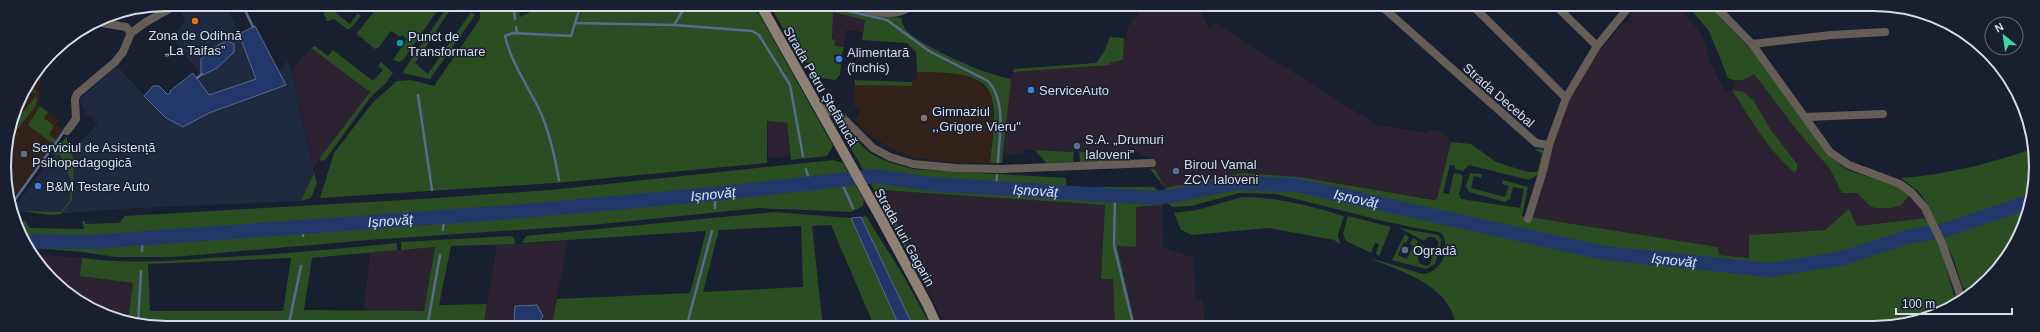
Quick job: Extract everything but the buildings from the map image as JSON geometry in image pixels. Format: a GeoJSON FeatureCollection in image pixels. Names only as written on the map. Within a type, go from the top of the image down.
{"type":"FeatureCollection","features":[{"type":"Feature","properties":{"kind":"main road","name":"Strada Petru Ștefănucă"},"geometry":{"type":"LineString","coordinates":[[764,11],[848,159]]}},
{"type":"Feature","properties":{"kind":"main road","name":"Strada Iuri Gagarin"},"geometry":{"type":"LineString","coordinates":[[848,159],[935,321]]}},
{"type":"Feature","properties":{"kind":"street"},"geometry":{"type":"LineString","coordinates":[[67,131],[76,118],[75,99],[77,94],[115,62],[123,52],[131,33],[146,22],[166,11]]}},
{"type":"Feature","properties":{"kind":"street"},"geometry":{"type":"LineString","coordinates":[[880,11],[893,14],[903,11]]}},
{"type":"Feature","properties":{"kind":"street","name":"Strada Decebal"},"geometry":{"type":"LineString","coordinates":[[1387,11],[1536,143],[1549,145]]}},
{"type":"Feature","properties":{"kind":"street"},"geometry":{"type":"LineString","coordinates":[[1478,11],[1566,98]]}},
{"type":"Feature","properties":{"kind":"street"},"geometry":{"type":"LineString","coordinates":[[1561,11],[1596,46]]}},
{"type":"Feature","properties":{"kind":"street"},"geometry":{"type":"LineString","coordinates":[[1528,219],[1543,171],[1549,145],[1566,98],[1596,46],[1625,11]]}},
{"type":"Feature","properties":{"kind":"street"},"geometry":{"type":"LineString","coordinates":[[1720,11],[1752,44],[1821,141],[1839,160],[1900,184],[1912,193],[1925,208],[1942,243],[1960,295]]}},
{"type":"Feature","properties":{"kind":"street"},"geometry":{"type":"LineString","coordinates":[[106,24],[126,27],[131,33]]}},
{"type":"Feature","properties":{"kind":"street"},"geometry":{"type":"LineString","coordinates":[[1752,44],[1831,35],[1885,32]]}},
{"type":"Feature","properties":{"kind":"street"},"geometry":{"type":"LineString","coordinates":[[818,106],[843,118],[874,148],[890,157],[913,164],[1002,169],[1152,163]]}},
{"type":"Feature","properties":{"kind":"street"},"geometry":{"type":"LineString","coordinates":[[1805,117],[1883,114]]}},
{"type":"Feature","properties":{"kind":"shaded area","name":"Zona de Odihnă „La Taifas”"},"geometry":{"type":"Polygon","coordinates":[[[180,11],[228,11],[231,15],[257,79],[209,95],[196,77],[200,74],[171,37],[185,21],[180,11]]]}},
{"type":"Feature","properties":{"kind":"shaded area"},"geometry":{"type":"Polygon","coordinates":[[[1140,11],[1200,11],[1209,28],[1215,23],[1380,127],[1385,126],[1426,133],[1428,129],[1444,133],[1451,142],[1437,200],[1300,177],[1243,173],[1165,188],[1155,169],[1152,169],[1151,156],[1140,156],[1140,152],[1127,151],[1127,154],[1024,150],[1023,154],[1004,154],[1009,84],[1013,72],[1109,65],[1110,63],[1123,60],[1123,44],[1128,27],[1140,11]]]}},
{"type":"Feature","properties":{"kind":"shaded area"},"geometry":{"type":"Polygon","coordinates":[[[1634,11],[1683,11],[1702,35],[1711,64],[1725,92],[1732,90],[1735,82],[1745,80],[1754,74],[1799,133],[1830,169],[1842,193],[1857,193],[1870,206],[1875,208],[1891,208],[1910,195],[1927,218],[1857,226],[1849,209],[1825,230],[1749,235],[1749,258],[1719,255],[1718,247],[1534,218],[1555,135],[1568,101],[1597,51],[1609,41],[1623,23],[1629,22],[1634,11]]]}},
{"type":"Feature","properties":{"kind":"shaded area"},"geometry":{"type":"Polygon","coordinates":[[[833,12],[865,20],[863,32],[846,30],[844,47],[834,46],[832,39],[833,12]]]}},
{"type":"Feature","properties":{"kind":"shaded area"},"geometry":{"type":"Polygon","coordinates":[[[311,48],[370,92],[313,167],[292,70],[311,48]]]}},
{"type":"Feature","properties":{"kind":"shaded area"},"geometry":{"type":"Polygon","coordinates":[[[288,61],[291,68],[314,173],[301,201],[116,209],[49,215],[17,211],[16,206],[66,137],[71,152],[98,123],[85,113],[79,100],[117,66],[166,118],[183,127],[209,113],[285,84],[278,72],[288,61]]]}},
{"type":"Feature","properties":{"kind":"shaded area"},"geometry":{"type":"Polygon","coordinates":[[[43,71],[39,88],[40,106],[59,120],[56,124],[64,130],[14,198],[11,176],[11,156],[16,126],[27,97],[43,71]]]}},
{"type":"Feature","properties":{"kind":"shaded area","name":"Gimnaziul ,,Grigore Vieru\""},"geometry":{"type":"Polygon","coordinates":[[[917,72],[951,72],[976,80],[990,92],[994,119],[990,163],[959,163],[916,158],[890,148],[865,132],[854,119],[858,115],[859,110],[854,106],[855,85],[912,86],[912,80],[917,80],[917,72]]]}},
{"type":"Feature","properties":{"kind":"shaded area"},"geometry":{"type":"Polygon","coordinates":[[[767,121],[787,123],[790,156],[768,158],[767,121]]]}},
{"type":"Feature","properties":{"kind":"shaded area"},"geometry":{"type":"Polygon","coordinates":[[[880,190],[1105,205],[1101,279],[1113,278],[1115,321],[943,321],[880,190]]]}},
{"type":"Feature","properties":{"kind":"shaded area"},"geometry":{"type":"Polygon","coordinates":[[[1149,205],[1162,205],[1163,247],[1193,258],[1196,299],[1203,299],[1205,321],[1134,321],[1117,246],[1136,247],[1136,207],[1148,207],[1149,205]]]}},
{"type":"Feature","properties":{"kind":"shaded area"},"geometry":{"type":"Polygon","coordinates":[[[568,241],[552,321],[484,321],[497,245],[568,241]]]}},
{"type":"Feature","properties":{"kind":"shaded area"},"geometry":{"type":"Polygon","coordinates":[[[435,247],[424,311],[364,311],[370,252],[435,247]]]}},
{"type":"Feature","properties":{"kind":"shaded area"},"geometry":{"type":"Polygon","coordinates":[[[39,254],[82,258],[81,276],[133,283],[128,316],[97,305],[80,295],[56,276],[39,254]]]}},
{"type":"Feature","properties":{"kind":"green space"},"geometry":{"type":"Polygon","coordinates":[[[326,11],[336,11],[335,12],[350,24],[358,13],[361,16],[350,29],[347,29],[334,19],[328,21],[325,20],[327,18],[323,15],[326,11]]]}},
{"type":"Feature","properties":{"kind":"green space"},"geometry":{"type":"Polygon","coordinates":[[[374,11],[437,11],[403,60],[399,62],[393,60],[407,39],[402,35],[400,37],[391,31],[379,47],[375,49],[357,33],[374,11]]]}},
{"type":"Feature","properties":{"kind":"green space"},"geometry":{"type":"Polygon","coordinates":[[[444,11],[449,11],[415,63],[428,74],[471,12],[475,15],[430,79],[402,73],[444,11]]]}},
{"type":"Feature","properties":{"kind":"green space"},"geometry":{"type":"Polygon","coordinates":[[[480,11],[519,11],[520,17],[532,11],[754,11],[759,14],[833,146],[827,156],[791,160],[787,123],[767,121],[767,163],[555,183],[320,198],[334,153],[374,101],[397,81],[411,80],[434,86],[480,19],[480,11]]]}},
{"type":"Feature","properties":{"kind":"green space"},"geometry":{"type":"Polygon","coordinates":[[[773,11],[863,11],[888,17],[901,18],[905,29],[913,36],[939,52],[987,72],[1011,79],[1002,163],[990,163],[994,127],[994,109],[990,93],[978,80],[958,74],[917,72],[916,52],[907,43],[862,40],[865,20],[833,12],[832,39],[835,40],[834,46],[844,47],[842,55],[834,55],[834,63],[841,64],[840,75],[835,80],[815,77],[804,57],[796,51],[773,11]]]}},
{"type":"Feature","properties":{"kind":"green space"},"geometry":{"type":"Polygon","coordinates":[[[1692,11],[1715,11],[1763,63],[1827,154],[1847,170],[1899,187],[1910,195],[1901,205],[1891,208],[1875,208],[1870,206],[1857,193],[1842,193],[1830,169],[1799,133],[1754,74],[1741,80],[1728,78],[1709,31],[1692,11]]]}},
{"type":"Feature","properties":{"kind":"green space"},"geometry":{"type":"Polygon","coordinates":[[[1110,37],[1124,38],[1123,60],[1110,63],[1110,65],[1013,72],[1014,69],[1096,63],[1104,52],[1110,37]]]}},
{"type":"Feature","properties":{"kind":"green space"},"geometry":{"type":"Polygon","coordinates":[[[315,46],[328,56],[333,50],[373,81],[383,70],[378,66],[381,62],[393,73],[386,83],[370,98],[325,160],[322,161],[319,159],[370,92],[311,48],[315,46]]]}},
{"type":"Feature","properties":{"kind":"green space"},"geometry":{"type":"Polygon","coordinates":[[[855,80],[912,82],[912,86],[855,85],[855,80]]]}},
{"type":"Feature","properties":{"kind":"green space"},"geometry":{"type":"Polygon","coordinates":[[[33,86],[37,95],[31,90],[33,86]]]}},
{"type":"Feature","properties":{"kind":"green space"},"geometry":{"type":"Polygon","coordinates":[[[1732,90],[1744,92],[1753,100],[1771,130],[1797,164],[1795,173],[1768,145],[1732,90]]]}},
{"type":"Feature","properties":{"kind":"green space"},"geometry":{"type":"Polygon","coordinates":[[[37,95],[36,105],[15,133],[18,118],[37,95]]]}},
{"type":"Feature","properties":{"kind":"green space"},"geometry":{"type":"Polygon","coordinates":[[[40,106],[48,112],[44,118],[54,126],[49,134],[56,140],[53,144],[28,125],[40,106]]]}},
{"type":"Feature","properties":{"kind":"green space"},"geometry":{"type":"Polygon","coordinates":[[[836,119],[844,125],[865,149],[879,158],[913,169],[1066,178],[1066,187],[1154,187],[1160,192],[1162,205],[1136,207],[1136,247],[1117,246],[1134,321],[1115,321],[1113,279],[1101,279],[1105,205],[880,190],[888,206],[882,205],[837,125],[836,119]]]}},
{"type":"Feature","properties":{"kind":"green space"},"geometry":{"type":"Polygon","coordinates":[[[66,137],[74,161],[72,200],[61,214],[49,215],[22,211],[61,212],[70,200],[71,180],[60,155],[53,154],[66,137]]]}},
{"type":"Feature","properties":{"kind":"green space"},"geometry":{"type":"Polygon","coordinates":[[[1451,142],[1471,144],[1496,162],[1528,172],[1537,172],[1542,154],[1535,149],[1542,149],[1544,152],[1539,174],[1529,180],[1469,165],[1463,171],[1455,169],[1455,166],[1450,165],[1443,193],[1449,194],[1454,173],[1461,174],[1463,178],[1459,194],[1461,199],[1520,208],[1524,189],[1513,187],[1510,199],[1505,202],[1469,192],[1466,186],[1470,173],[1482,174],[1481,178],[1474,176],[1471,188],[1505,197],[1509,186],[1502,184],[1503,180],[1528,187],[1522,216],[1718,247],[1719,255],[1749,258],[1749,235],[1825,230],[1849,209],[1857,226],[1927,218],[1940,246],[1954,295],[1964,292],[1943,305],[1924,313],[1884,321],[1455,321],[1453,313],[1446,301],[1424,282],[1370,258],[1423,274],[1430,272],[1440,264],[1443,259],[1446,246],[1442,233],[1387,222],[1276,194],[1240,193],[1191,206],[1172,207],[1168,203],[1165,188],[1243,173],[1300,177],[1434,200],[1437,199],[1451,142]]]}},
{"type":"Feature","properties":{"kind":"green space"},"geometry":{"type":"Polygon","coordinates":[[[1035,150],[1074,152],[1073,162],[1046,163],[1035,150]]]}},
{"type":"Feature","properties":{"kind":"green space"},"geometry":{"type":"Polygon","coordinates":[[[2028,150],[2029,176],[2024,206],[2013,235],[2003,252],[1984,276],[1966,290],[1962,286],[1953,258],[1927,204],[1919,192],[1901,178],[1967,168],[2028,150]]]}},
{"type":"Feature","properties":{"kind":"green space"},"geometry":{"type":"Polygon","coordinates":[[[1079,152],[1127,154],[1124,160],[1080,162],[1079,152]]]}},
{"type":"Feature","properties":{"kind":"green space"},"geometry":{"type":"Polygon","coordinates":[[[833,160],[843,163],[864,200],[863,206],[851,212],[759,208],[592,225],[369,240],[174,257],[115,257],[83,252],[35,248],[21,221],[25,221],[30,228],[84,229],[82,221],[85,221],[85,224],[119,223],[125,216],[550,190],[833,160]]]}},
{"type":"Feature","properties":{"kind":"green space"},"geometry":{"type":"Polygon","coordinates":[[[1150,169],[1155,169],[1165,188],[1150,169]]]}},
{"type":"Feature","properties":{"kind":"green space"},"geometry":{"type":"Polygon","coordinates":[[[314,173],[317,183],[311,198],[301,201],[314,173]]]}},
{"type":"Feature","properties":{"kind":"green space"},"geometry":{"type":"Polygon","coordinates":[[[1242,197],[1281,200],[1344,216],[1338,235],[1340,244],[1334,240],[1269,228],[1192,235],[1181,230],[1174,213],[1197,210],[1242,197]]]}},
{"type":"Feature","properties":{"kind":"green space"},"geometry":{"type":"Polygon","coordinates":[[[774,212],[851,218],[897,321],[872,321],[831,225],[812,226],[822,321],[552,321],[557,299],[690,293],[706,231],[522,243],[526,236],[774,212]],[[801,226],[719,230],[703,292],[803,287],[801,226]]]}},
{"type":"Feature","properties":{"kind":"green space"},"geometry":{"type":"Polygon","coordinates":[[[866,216],[903,275],[928,321],[911,321],[861,217],[866,216]]]}},
{"type":"Feature","properties":{"kind":"green space"},"geometry":{"type":"Polygon","coordinates":[[[893,216],[931,298],[891,221],[893,216]]]}},
{"type":"Feature","properties":{"kind":"green space"},"geometry":{"type":"Polygon","coordinates":[[[1348,216],[1391,227],[1379,256],[1376,254],[1379,244],[1375,243],[1371,253],[1346,241],[1343,234],[1348,216]]]}},
{"type":"Feature","properties":{"kind":"green space"},"geometry":{"type":"Polygon","coordinates":[[[1399,228],[1438,235],[1441,239],[1440,251],[1437,249],[1439,242],[1434,237],[1428,237],[1424,241],[1399,228]]]}},
{"type":"Feature","properties":{"kind":"green space"},"geometry":{"type":"Polygon","coordinates":[[[1405,234],[1409,237],[1406,243],[1404,242],[1398,255],[1407,259],[1413,246],[1410,244],[1413,238],[1418,241],[1413,254],[1416,255],[1421,244],[1427,250],[1419,254],[1419,263],[1426,266],[1430,264],[1432,258],[1430,251],[1434,251],[1438,254],[1435,264],[1426,269],[1392,260],[1405,234]]]}},
{"type":"Feature","properties":{"kind":"green space"},"geometry":{"type":"Polygon","coordinates":[[[510,236],[514,238],[515,244],[451,246],[439,305],[487,304],[484,321],[146,320],[128,316],[133,283],[80,276],[82,258],[114,261],[162,261],[280,254],[397,243],[397,250],[312,258],[304,310],[424,311],[435,247],[401,250],[401,242],[510,236]],[[291,258],[148,264],[150,311],[283,311],[291,258]]]}},
{"type":"Feature","properties":{"kind":"water"},"geometry":{"type":"Polygon","coordinates":[[[255,26],[286,85],[209,113],[183,127],[166,118],[144,96],[153,86],[159,86],[167,94],[170,94],[170,91],[193,73],[209,95],[256,79],[239,34],[255,26]]]}},
{"type":"Feature","properties":{"kind":"water"},"geometry":{"type":"Polygon","coordinates":[[[227,41],[234,44],[234,52],[217,68],[203,75],[201,73],[201,59],[218,45],[227,41]]]}},
{"type":"Feature","properties":{"kind":"water"},"geometry":{"type":"Polygon","coordinates":[[[861,217],[911,321],[897,321],[851,218],[861,217]]]}},
{"type":"Feature","properties":{"kind":"water"},"geometry":{"type":"Polygon","coordinates":[[[537,305],[543,316],[540,321],[514,321],[515,306],[537,305]]]}},
{"type":"Feature","properties":{"kind":"waterway"},"geometry":{"type":"LineString","coordinates":[[245,11],[253,27]]}},
{"type":"Feature","properties":{"kind":"waterway"},"geometry":{"type":"LineString","coordinates":[[514,11],[515,19]]}},
{"type":"Feature","properties":{"kind":"waterway"},"geometry":{"type":"LineString","coordinates":[[559,180],[556,162],[543,117],[515,64],[505,36],[513,33],[571,36],[579,11]]}},
{"type":"Feature","properties":{"kind":"waterway"},"geometry":{"type":"LineString","coordinates":[[575,23],[674,25],[683,11]]}},
{"type":"Feature","properties":{"kind":"waterway"},"geometry":{"type":"LineString","coordinates":[[849,11],[887,20],[929,51],[988,81],[994,89],[1000,109],[998,162]]}},
{"type":"Feature","properties":{"kind":"waterway"},"geometry":{"type":"LineString","coordinates":[[674,25],[752,31],[759,35],[790,85],[803,156]]}},
{"type":"Feature","properties":{"kind":"waterway"},"geometry":{"type":"LineString","coordinates":[[516,27],[517,33]]}},
{"type":"Feature","properties":{"kind":"waterway"},"geometry":{"type":"LineString","coordinates":[[197,78],[202,74]]}},
{"type":"Feature","properties":{"kind":"waterway"},"geometry":{"type":"LineString","coordinates":[[418,95],[432,190]]}},
{"type":"Feature","properties":{"kind":"waterway"},"geometry":{"type":"LineString","coordinates":[[15,200],[65,130]]}},
{"type":"Feature","properties":{"kind":"waterway"},"geometry":{"type":"LineString","coordinates":[[806,169],[810,184]]}},
{"type":"Feature","properties":{"kind":"waterway"},"geometry":{"type":"LineString","coordinates":[[996,189],[997,175]]}},
{"type":"Feature","properties":{"kind":"waterway","name":"Ișnovăț"},"geometry":{"type":"LineString","coordinates":[[30,241],[91,242],[512,212],[715,194],[875,176],[931,184],[1153,198],[1173,196],[1236,183],[1295,185],[1604,253],[1770,270],[1843,258],[1908,237],[1945,230],[2024,204]]}},
{"type":"Feature","properties":{"kind":"waterway"},"geometry":{"type":"LineString","coordinates":[[841,181],[853,208]]}},
{"type":"Feature","properties":{"kind":"waterway"},"geometry":{"type":"LineString","coordinates":[[715,194],[715,208]]}},
{"type":"Feature","properties":{"kind":"waterway"},"geometry":{"type":"LineString","coordinates":[[1115,196],[1114,245],[1132,321]]}},
{"type":"Feature","properties":{"kind":"waterway"},"geometry":{"type":"LineString","coordinates":[[443,230],[444,217]]}},
{"type":"Feature","properties":{"kind":"waterway"},"geometry":{"type":"LineString","coordinates":[[303,236],[304,227]]}},
{"type":"Feature","properties":{"kind":"waterway"},"geometry":{"type":"LineString","coordinates":[[688,321],[712,231]]}},
{"type":"Feature","properties":{"kind":"waterway"},"geometry":{"type":"LineString","coordinates":[[142,251],[143,238]]}},
{"type":"Feature","properties":{"kind":"waterway"},"geometry":{"type":"LineString","coordinates":[[428,321],[440,255]]}},
{"type":"Feature","properties":{"kind":"waterway"},"geometry":{"type":"LineString","coordinates":[[289,321],[301,266]]}},
{"type":"Feature","properties":{"kind":"waterway"},"geometry":{"type":"LineString","coordinates":[[138,318],[141,271]]}},
{"type":"Feature","properties":{"kind":"place","name":"Zona de Odihnă „La Taifas”"},"geometry":{"type":"Point","coordinates":[195,21]}},
{"type":"Feature","properties":{"kind":"place","name":"Punct de Transformare"},"geometry":{"type":"Point","coordinates":[400,43]}},
{"type":"Feature","properties":{"kind":"place","name":"Alimentară (închis)"},"geometry":{"type":"Point","coordinates":[839,59]}},
{"type":"Feature","properties":{"kind":"place","name":"ServiceAuto"},"geometry":{"type":"Point","coordinates":[1031,90]}},
{"type":"Feature","properties":{"kind":"place","name":"Gimnaziul ,,Grigore Vieru\""},"geometry":{"type":"Point","coordinates":[924,118]}},
{"type":"Feature","properties":{"kind":"place","name":"S.A. „Drumuri Ialoveni”"},"geometry":{"type":"Point","coordinates":[1077,146]}},
{"type":"Feature","properties":{"kind":"place","name":"Serviciul de Asistență Psihopedagogică"},"geometry":{"type":"Point","coordinates":[24,154]}},
{"type":"Feature","properties":{"kind":"place","name":"Biroul Vamal ZCV Ialoveni"},"geometry":{"type":"Point","coordinates":[1176,171]}},
{"type":"Feature","properties":{"kind":"place","name":"B&M Testare Auto"},"geometry":{"type":"Point","coordinates":[38,186]}},
{"type":"Feature","properties":{"kind":"place","name":"Ogradă"},"geometry":{"type":"Point","coordinates":[1405,250]}}]}
